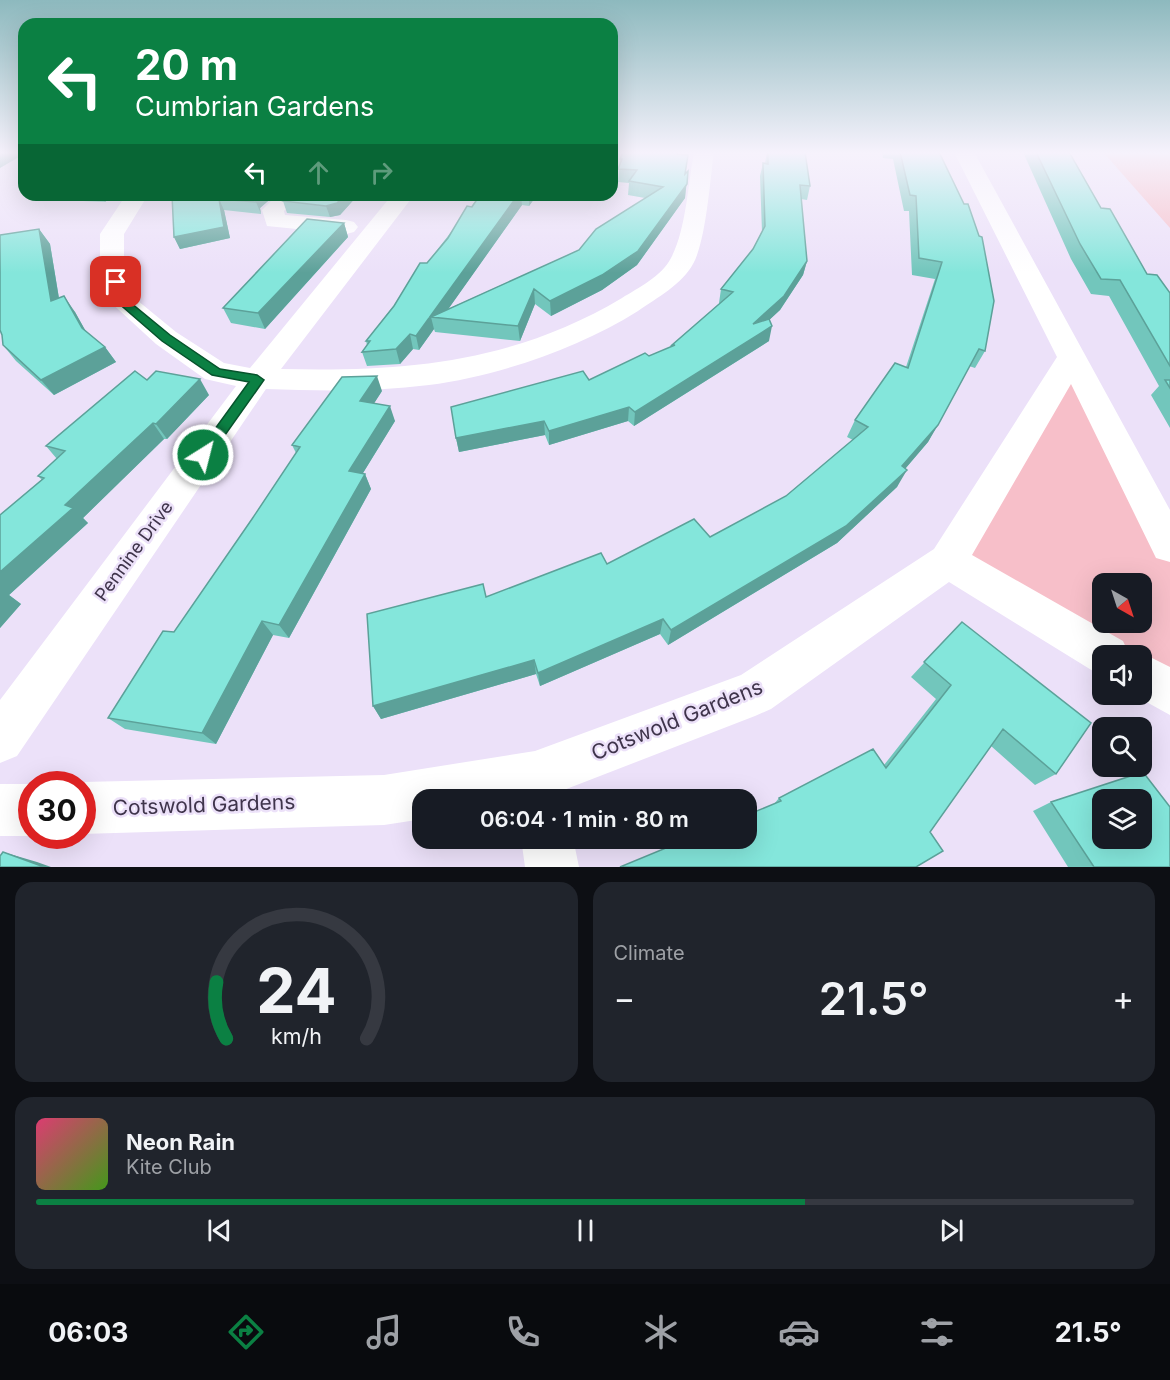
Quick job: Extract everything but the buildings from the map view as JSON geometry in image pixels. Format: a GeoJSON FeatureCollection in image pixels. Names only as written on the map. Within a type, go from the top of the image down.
{"type":"FeatureCollection","features":[{"type":"Feature","properties":{"kind":"street"},"geometry":{"type":"LineString","coordinates":[[133,201],[112,234],[112,266],[120,299],[166,338],[216,372],[257,380],[339,381],[430,375],[520,355],[604,320],[656,288],[682,262],[692,227],[698,192]]}},
{"type":"Feature","properties":{"kind":"street"},"geometry":{"type":"LineString","coordinates":[[985,192],[1170,546]]}},
{"type":"Feature","properties":{"kind":"street"},"geometry":{"type":"LineString","coordinates":[[283,201],[273,210],[275,221],[374,230]]}},
{"type":"Feature","properties":{"kind":"street","name":"Pennine Drive"},"geometry":{"type":"LineString","coordinates":[[0,739],[257,380],[398,201]]}},
{"type":"Feature","properties":{"kind":"street","name":"Cotswold Gardens"},"geometry":{"type":"LineString","coordinates":[[96,808],[384,800],[537,788],[755,693],[948,561],[1072,357]]}},
{"type":"Feature","properties":{"kind":"street"},"geometry":{"type":"LineString","coordinates":[[948,561],[1092,646]]}},
{"type":"Feature","properties":{"kind":"street"},"geometry":{"type":"LineString","coordinates":[[1152,681],[1170,692]]}},
{"type":"Feature","properties":{"kind":"street"},"geometry":{"type":"LineString","coordinates":[[0,810],[18,810]]}},
{"type":"Feature","properties":{"kind":"street"},"geometry":{"type":"LineString","coordinates":[[549,849],[552,867]]}},
{"type":"Feature","properties":{"kind":"shaded area"},"geometry":{"type":"Polygon","coordinates":[[[1139,192],[1170,192],[1170,228],[1139,192]]]}},
{"type":"Feature","properties":{"kind":"shaded area"},"geometry":{"type":"Polygon","coordinates":[[[1072,357],[1170,546],[1170,692],[1152,681],[1152,645],[1092,646],[948,561],[1072,357]]]}},
{"type":"Feature","properties":{"kind":"route"},"geometry":{"type":"LineString","coordinates":[[116,282],[120,299],[166,338],[216,372],[257,380],[203,455]]}}]}
